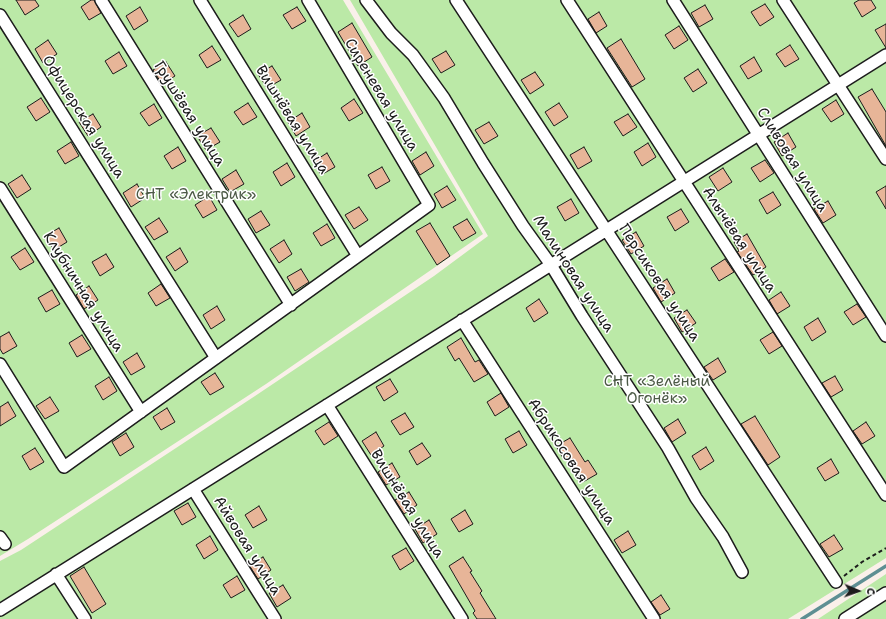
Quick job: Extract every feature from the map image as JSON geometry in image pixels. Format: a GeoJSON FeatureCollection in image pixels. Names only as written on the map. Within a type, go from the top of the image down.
{"type":"FeatureCollection","features":[{"type":"Feature","properties":{"kind":"street","name":"Грушёвая улица"},"geometry":{"type":"LineString","coordinates":[[101,0],[291,305]]}},
{"type":"Feature","properties":{"kind":"street","name":"Вишнёвая улица"},"geometry":{"type":"LineString","coordinates":[[200,0],[358,256]]}},
{"type":"Feature","properties":{"kind":"street","name":"Сиреневая улица"},"geometry":{"type":"LineString","coordinates":[[308,0],[429,205],[358,256]]}},
{"type":"Feature","properties":{"kind":"street","name":"Малиновая улица"},"geometry":{"type":"LineString","coordinates":[[366,0],[391,33],[413,55],[444,98],[523,226],[551,265],[582,316],[668,448],[696,498],[723,537],[742,572]]}},
{"type":"Feature","properties":{"kind":"street","name":"Персиковая улица"},"geometry":{"type":"LineString","coordinates":[[456,0],[836,582]]}},
{"type":"Feature","properties":{"kind":"street","name":"Алычёвая улица"},"geometry":{"type":"LineString","coordinates":[[567,0],[886,495]]}},
{"type":"Feature","properties":{"kind":"street","name":"Сливовая улица"},"geometry":{"type":"LineString","coordinates":[[673,0],[886,336]]}},
{"type":"Feature","properties":{"kind":"street"},"geometry":{"type":"LineString","coordinates":[[783,0],[886,159]]}},
{"type":"Feature","properties":{"kind":"street","name":"Офицерская улица"},"geometry":{"type":"LineString","coordinates":[[0,14],[216,358]]}},
{"type":"Feature","properties":{"kind":"street"},"geometry":{"type":"LineString","coordinates":[[0,610],[886,55]]}},
{"type":"Feature","properties":{"kind":"street","name":"Клубничная улица"},"geometry":{"type":"LineString","coordinates":[[0,188],[141,412]]}},
{"type":"Feature","properties":{"kind":"street"},"geometry":{"type":"LineString","coordinates":[[0,364],[64,467],[358,256]]}},
{"type":"Feature","properties":{"kind":"street","name":"Абрикосовая улица"},"geometry":{"type":"LineString","coordinates":[[462,320],[654,619]]}},
{"type":"Feature","properties":{"kind":"street","name":"Вишнёвая улица"},"geometry":{"type":"LineString","coordinates":[[327,405],[462,619]]}},
{"type":"Feature","properties":{"kind":"street","name":"Айвовая улица"},"geometry":{"type":"LineString","coordinates":[[193,489],[276,619]]}},
{"type":"Feature","properties":{"kind":"street"},"geometry":{"type":"LineString","coordinates":[[56,574],[85,619]]}},
{"type":"Feature","properties":{"kind":"street"},"geometry":{"type":"LineString","coordinates":[[845,619],[886,593]]}},
{"type":"Feature","properties":{"kind":"path"},"geometry":{"type":"LineString","coordinates":[[836,582],[862,562],[886,548]]}},
{"type":"Feature","properties":{"kind":"green space","name":"СНТ «Электрик»"},"geometry":{"type":"Polygon","coordinates":[[[0,0],[343,0],[483,234],[266,384],[0,556],[0,0]]]}},
{"type":"Feature","properties":{"kind":"green space","name":"СНТ «Зелёный Огонёк»"},"geometry":{"type":"Polygon","coordinates":[[[350,0],[886,0],[886,558],[788,619],[0,619],[0,561],[21,550],[255,396],[434,276],[488,236],[350,0]]]}},
{"type":"Feature","properties":{"kind":"green space"},"geometry":{"type":"Polygon","coordinates":[[[886,574],[886,619],[818,619],[865,588],[886,574]]]}},
{"type":"Feature","properties":{"kind":"building"},"geometry":{"type":"Polygon","coordinates":[[[16,0],[35,0],[39,6],[25,15],[16,0]]]}},
{"type":"Feature","properties":{"kind":"building"},"geometry":{"type":"Polygon","coordinates":[[[91,0],[94,0],[101,13],[89,20],[81,7],[91,0]]]}},
{"type":"Feature","properties":{"kind":"building"},"geometry":{"type":"Polygon","coordinates":[[[859,0],[871,0],[876,8],[862,17],[854,3],[859,0]]]}},
{"type":"Feature","properties":{"kind":"building"},"geometry":{"type":"Polygon","coordinates":[[[765,4],[774,17],[760,26],[751,12],[765,4]]]}},
{"type":"Feature","properties":{"kind":"building"},"geometry":{"type":"Polygon","coordinates":[[[705,5],[713,19],[699,27],[691,13],[705,5]]]}},
{"type":"Feature","properties":{"kind":"building"},"geometry":{"type":"Polygon","coordinates":[[[140,7],[148,21],[134,30],[126,16],[140,7]]]}},
{"type":"Feature","properties":{"kind":"building"},"geometry":{"type":"Polygon","coordinates":[[[297,7],[306,21],[292,29],[283,15],[297,7]]]}},
{"type":"Feature","properties":{"kind":"building"},"geometry":{"type":"Polygon","coordinates":[[[599,12],[607,26],[596,33],[588,19],[599,12]]]}},
{"type":"Feature","properties":{"kind":"building"},"geometry":{"type":"Polygon","coordinates":[[[243,15],[251,29],[238,37],[229,24],[243,15]]]}},
{"type":"Feature","properties":{"kind":"building"},"geometry":{"type":"Polygon","coordinates":[[[352,23],[372,57],[358,66],[338,32],[352,23]]]}},
{"type":"Feature","properties":{"kind":"building"},"geometry":{"type":"Polygon","coordinates":[[[886,24],[886,48],[875,30],[886,24]]]}},
{"type":"Feature","properties":{"kind":"building"},"geometry":{"type":"Polygon","coordinates":[[[679,26],[688,40],[674,49],[665,35],[679,26]]]}},
{"type":"Feature","properties":{"kind":"building"},"geometry":{"type":"Polygon","coordinates":[[[621,39],[645,79],[632,87],[607,48],[621,39]]]}},
{"type":"Feature","properties":{"kind":"building"},"geometry":{"type":"Polygon","coordinates":[[[48,40],[57,54],[43,63],[35,49],[48,40]]]}},
{"type":"Feature","properties":{"kind":"building"},"geometry":{"type":"Polygon","coordinates":[[[790,45],[799,59],[785,67],[776,54],[790,45]]]}},
{"type":"Feature","properties":{"kind":"building"},"geometry":{"type":"Polygon","coordinates":[[[212,46],[221,60],[207,68],[199,55],[212,46]]]}},
{"type":"Feature","properties":{"kind":"building"},"geometry":{"type":"Polygon","coordinates":[[[446,51],[455,65],[441,73],[432,59],[446,51]]]}},
{"type":"Feature","properties":{"kind":"building"},"geometry":{"type":"Polygon","coordinates":[[[119,52],[127,66],[113,74],[105,61],[119,52]]]}},
{"type":"Feature","properties":{"kind":"building"},"geometry":{"type":"Polygon","coordinates":[[[754,57],[762,71],[748,79],[740,66],[754,57]]]}},
{"type":"Feature","properties":{"kind":"building"},"geometry":{"type":"Polygon","coordinates":[[[166,62],[175,76],[162,84],[153,70],[166,62]]]}},
{"type":"Feature","properties":{"kind":"building"},"geometry":{"type":"Polygon","coordinates":[[[272,66],[281,80],[267,88],[258,74],[272,66]]]}},
{"type":"Feature","properties":{"kind":"building"},"geometry":{"type":"Polygon","coordinates":[[[698,69],[707,83],[693,92],[684,78],[698,69]]]}},
{"type":"Feature","properties":{"kind":"building"},"geometry":{"type":"Polygon","coordinates":[[[535,72],[544,85],[530,94],[521,80],[535,72]]]}},
{"type":"Feature","properties":{"kind":"building"},"geometry":{"type":"Polygon","coordinates":[[[872,89],[886,112],[886,146],[858,97],[872,89]]]}},
{"type":"Feature","properties":{"kind":"building"},"geometry":{"type":"Polygon","coordinates":[[[41,98],[50,112],[36,121],[27,107],[41,98]]]}},
{"type":"Feature","properties":{"kind":"building"},"geometry":{"type":"Polygon","coordinates":[[[354,99],[363,113],[349,121],[341,108],[354,99]]]}},
{"type":"Feature","properties":{"kind":"building"},"geometry":{"type":"Polygon","coordinates":[[[836,100],[844,114],[831,122],[822,109],[836,100]]]}},
{"type":"Feature","properties":{"kind":"building"},"geometry":{"type":"Polygon","coordinates":[[[248,103],[257,117],[243,125],[234,112],[248,103]]]}},
{"type":"Feature","properties":{"kind":"building"},"geometry":{"type":"Polygon","coordinates":[[[559,103],[568,117],[554,126],[545,112],[559,103]]]}},
{"type":"Feature","properties":{"kind":"building"},"geometry":{"type":"Polygon","coordinates":[[[154,104],[162,118],[149,126],[140,113],[154,104]]]}},
{"type":"Feature","properties":{"kind":"building"},"geometry":{"type":"Polygon","coordinates":[[[302,113],[310,127],[296,136],[288,122],[302,113]]]}},
{"type":"Feature","properties":{"kind":"building"},"geometry":{"type":"Polygon","coordinates":[[[93,114],[101,127],[88,136],[79,122],[93,114]]]}},
{"type":"Feature","properties":{"kind":"building"},"geometry":{"type":"Polygon","coordinates":[[[628,114],[637,127],[623,136],[614,122],[628,114]]]}},
{"type":"Feature","properties":{"kind":"building"},"geometry":{"type":"Polygon","coordinates":[[[489,122],[498,136],[484,144],[475,130],[489,122]]]}},
{"type":"Feature","properties":{"kind":"building"},"geometry":{"type":"Polygon","coordinates":[[[211,128],[220,142],[206,150],[197,136],[211,128]]]}},
{"type":"Feature","properties":{"kind":"building"},"geometry":{"type":"Polygon","coordinates":[[[788,133],[796,147],[782,156],[774,142],[788,133]]]}},
{"type":"Feature","properties":{"kind":"building"},"geometry":{"type":"Polygon","coordinates":[[[71,142],[79,156],[65,164],[57,151],[71,142]]]}},
{"type":"Feature","properties":{"kind":"building"},"geometry":{"type":"Polygon","coordinates":[[[648,143],[656,157],[642,166],[634,152],[648,143]]]}},
{"type":"Feature","properties":{"kind":"building"},"geometry":{"type":"Polygon","coordinates":[[[178,147],[186,161],[172,169],[164,156],[178,147]]]}},
{"type":"Feature","properties":{"kind":"building"},"geometry":{"type":"Polygon","coordinates":[[[584,147],[592,161],[578,169],[570,155],[584,147]]]}},
{"type":"Feature","properties":{"kind":"building"},"geometry":{"type":"Polygon","coordinates":[[[426,152],[434,166],[420,175],[412,161],[426,152]]]}},
{"type":"Feature","properties":{"kind":"building"},"geometry":{"type":"Polygon","coordinates":[[[327,153],[335,167],[321,175],[313,162],[327,153]]]}},
{"type":"Feature","properties":{"kind":"building"},"geometry":{"type":"Polygon","coordinates":[[[765,160],[774,173],[760,182],[751,168],[765,160]]]}},
{"type":"Feature","properties":{"kind":"building"},"geometry":{"type":"Polygon","coordinates":[[[287,163],[295,177],[281,186],[273,172],[287,163]]]}},
{"type":"Feature","properties":{"kind":"building"},"geometry":{"type":"Polygon","coordinates":[[[382,167],[390,181],[376,189],[368,175],[382,167]]]}},
{"type":"Feature","properties":{"kind":"building"},"geometry":{"type":"Polygon","coordinates":[[[723,168],[732,182],[718,191],[709,177],[723,168]]]}},
{"type":"Feature","properties":{"kind":"building"},"geometry":{"type":"Polygon","coordinates":[[[236,170],[244,184],[230,192],[222,179],[236,170]]]}},
{"type":"Feature","properties":{"kind":"building"},"geometry":{"type":"Polygon","coordinates":[[[22,175],[31,189],[17,198],[8,184],[22,175]]]}},
{"type":"Feature","properties":{"kind":"building"},"geometry":{"type":"Polygon","coordinates":[[[137,184],[145,198],[131,207],[123,193],[137,184]]]}},
{"type":"Feature","properties":{"kind":"building"},"geometry":{"type":"Polygon","coordinates":[[[447,186],[456,200],[442,208],[434,194],[447,186]]]}},
{"type":"Feature","properties":{"kind":"building"},"geometry":{"type":"Polygon","coordinates":[[[886,186],[886,209],[876,192],[886,186]]]}},
{"type":"Feature","properties":{"kind":"building"},"geometry":{"type":"Polygon","coordinates":[[[773,192],[781,205],[767,214],[759,200],[773,192]]]}},
{"type":"Feature","properties":{"kind":"building"},"geometry":{"type":"Polygon","coordinates":[[[209,196],[217,210],[203,218],[195,205],[209,196]]]}},
{"type":"Feature","properties":{"kind":"building"},"geometry":{"type":"Polygon","coordinates":[[[571,199],[579,213],[565,221],[557,207],[571,199]]]}},
{"type":"Feature","properties":{"kind":"building"},"geometry":{"type":"Polygon","coordinates":[[[828,201],[836,215],[823,223],[814,209],[828,201]]]}},
{"type":"Feature","properties":{"kind":"building"},"geometry":{"type":"Polygon","coordinates":[[[359,207],[368,220],[354,229],[345,215],[359,207]]]}},
{"type":"Feature","properties":{"kind":"building"},"geometry":{"type":"Polygon","coordinates":[[[681,209],[689,222],[675,231],[667,217],[681,209]]]}},
{"type":"Feature","properties":{"kind":"building"},"geometry":{"type":"Polygon","coordinates":[[[261,211],[270,225],[256,233],[248,219],[261,211]]]}},
{"type":"Feature","properties":{"kind":"building"},"geometry":{"type":"Polygon","coordinates":[[[159,218],[168,232],[154,240],[145,227],[159,218]]]}},
{"type":"Feature","properties":{"kind":"building"},"geometry":{"type":"Polygon","coordinates":[[[467,219],[476,233],[462,241],[453,227],[467,219]]]}},
{"type":"Feature","properties":{"kind":"building"},"geometry":{"type":"Polygon","coordinates":[[[430,223],[450,256],[437,265],[416,231],[430,223]]]}},
{"type":"Feature","properties":{"kind":"building"},"geometry":{"type":"Polygon","coordinates":[[[327,224],[335,238],[321,246],[313,233],[327,224]]]}},
{"type":"Feature","properties":{"kind":"building"},"geometry":{"type":"Polygon","coordinates":[[[59,228],[67,242],[54,250],[45,236],[59,228]]]}},
{"type":"Feature","properties":{"kind":"building"},"geometry":{"type":"Polygon","coordinates":[[[636,232],[644,246],[631,254],[622,240],[636,232]]]}},
{"type":"Feature","properties":{"kind":"building"},"geometry":{"type":"Polygon","coordinates":[[[747,234],[766,267],[753,275],[737,252],[739,251],[734,242],[747,234]]]}},
{"type":"Feature","properties":{"kind":"building"},"geometry":{"type":"Polygon","coordinates":[[[284,240],[292,254],[279,263],[270,249],[284,240]]]}},
{"type":"Feature","properties":{"kind":"building"},"geometry":{"type":"Polygon","coordinates":[[[25,248],[34,262],[20,270],[11,257],[25,248]]]}},
{"type":"Feature","properties":{"kind":"building"},"geometry":{"type":"Polygon","coordinates":[[[180,248],[188,262],[175,271],[166,257],[180,248]]]}},
{"type":"Feature","properties":{"kind":"building"},"geometry":{"type":"Polygon","coordinates":[[[106,254],[114,267],[100,276],[92,262],[106,254]]]}},
{"type":"Feature","properties":{"kind":"building"},"geometry":{"type":"Polygon","coordinates":[[[725,259],[734,272],[719,281],[711,268],[725,259]]]}},
{"type":"Feature","properties":{"kind":"building"},"geometry":{"type":"Polygon","coordinates":[[[301,269],[309,282],[295,291],[287,277],[301,269]]]}},
{"type":"Feature","properties":{"kind":"building"},"geometry":{"type":"Polygon","coordinates":[[[667,279],[675,293],[661,302],[653,288],[667,279]]]}},
{"type":"Feature","properties":{"kind":"building"},"geometry":{"type":"Polygon","coordinates":[[[161,284],[170,298],[156,306],[148,293],[161,284]]]}},
{"type":"Feature","properties":{"kind":"building"},"geometry":{"type":"Polygon","coordinates":[[[89,286],[98,300],[84,309],[76,295],[89,286]]]}},
{"type":"Feature","properties":{"kind":"building"},"geometry":{"type":"Polygon","coordinates":[[[52,290],[60,304],[46,312],[38,298],[52,290]]]}},
{"type":"Feature","properties":{"kind":"building"},"geometry":{"type":"Polygon","coordinates":[[[781,292],[790,306],[777,314],[769,300],[781,292]]]}},
{"type":"Feature","properties":{"kind":"building"},"geometry":{"type":"Polygon","coordinates":[[[539,299],[548,313],[534,322],[526,308],[539,299]]]}},
{"type":"Feature","properties":{"kind":"building"},"geometry":{"type":"Polygon","coordinates":[[[857,304],[866,317],[853,325],[844,312],[857,304]]]}},
{"type":"Feature","properties":{"kind":"building"},"geometry":{"type":"Polygon","coordinates":[[[217,306],[225,320],[211,329],[203,315],[217,306]]]}},
{"type":"Feature","properties":{"kind":"building"},"geometry":{"type":"Polygon","coordinates":[[[687,310],[696,323],[682,332],[674,318],[687,310]]]}},
{"type":"Feature","properties":{"kind":"building"},"geometry":{"type":"Polygon","coordinates":[[[818,318],[826,332],[812,341],[804,327],[818,318]]]}},
{"type":"Feature","properties":{"kind":"building"},"geometry":{"type":"Polygon","coordinates":[[[9,332],[17,346],[3,354],[0,349],[0,337],[9,332]]]}},
{"type":"Feature","properties":{"kind":"building"},"geometry":{"type":"Polygon","coordinates":[[[773,332],[782,346],[769,354],[760,340],[773,332]]]}},
{"type":"Feature","properties":{"kind":"building"},"geometry":{"type":"Polygon","coordinates":[[[82,335],[91,349],[77,357],[69,343],[82,335]]]}},
{"type":"Feature","properties":{"kind":"building"},"geometry":{"type":"Polygon","coordinates":[[[461,338],[475,362],[479,360],[488,374],[474,382],[459,358],[455,361],[447,347],[461,338]]]}},
{"type":"Feature","properties":{"kind":"building"},"geometry":{"type":"Polygon","coordinates":[[[137,353],[145,367],[131,375],[123,362],[137,353]]]}},
{"type":"Feature","properties":{"kind":"building"},"geometry":{"type":"Polygon","coordinates":[[[718,358],[726,372],[713,380],[704,367],[718,358]]]}},
{"type":"Feature","properties":{"kind":"building"},"geometry":{"type":"Polygon","coordinates":[[[215,373],[224,387],[210,395],[201,382],[215,373]]]}},
{"type":"Feature","properties":{"kind":"building"},"geometry":{"type":"Polygon","coordinates":[[[835,376],[843,390],[831,397],[822,383],[835,376]]]}},
{"type":"Feature","properties":{"kind":"building"},"geometry":{"type":"Polygon","coordinates":[[[109,377],[117,391],[103,400],[95,386],[109,377]]]}},
{"type":"Feature","properties":{"kind":"building"},"geometry":{"type":"Polygon","coordinates":[[[390,379],[398,392],[384,401],[376,387],[390,379]]]}},
{"type":"Feature","properties":{"kind":"building"},"geometry":{"type":"Polygon","coordinates":[[[501,393],[509,407],[495,416],[487,402],[501,393]]]}},
{"type":"Feature","properties":{"kind":"building"},"geometry":{"type":"Polygon","coordinates":[[[50,397],[59,411],[45,419],[36,406],[50,397]]]}},
{"type":"Feature","properties":{"kind":"building"},"geometry":{"type":"Polygon","coordinates":[[[8,402],[16,416],[0,426],[0,407],[8,402]]]}},
{"type":"Feature","properties":{"kind":"building"},"geometry":{"type":"Polygon","coordinates":[[[167,408],[175,422],[161,430],[153,417],[167,408]]]}},
{"type":"Feature","properties":{"kind":"building"},"geometry":{"type":"Polygon","coordinates":[[[405,413],[414,427],[400,435],[391,421],[405,413]]]}},
{"type":"Feature","properties":{"kind":"building"},"geometry":{"type":"Polygon","coordinates":[[[755,416],[780,457],[768,465],[741,424],[755,416]]]}},
{"type":"Feature","properties":{"kind":"building"},"geometry":{"type":"Polygon","coordinates":[[[678,419],[686,433],[672,442],[664,428],[678,419]]]}},
{"type":"Feature","properties":{"kind":"building"},"geometry":{"type":"Polygon","coordinates":[[[329,422],[338,436],[324,445],[315,431],[329,422]]]}},
{"type":"Feature","properties":{"kind":"building"},"geometry":{"type":"Polygon","coordinates":[[[866,422],[875,436],[862,444],[853,431],[866,422]]]}},
{"type":"Feature","properties":{"kind":"building"},"geometry":{"type":"Polygon","coordinates":[[[519,431],[527,445],[513,453],[505,439],[519,431]]]}},
{"type":"Feature","properties":{"kind":"building"},"geometry":{"type":"Polygon","coordinates":[[[376,432],[384,446],[371,455],[362,441],[376,432]]]}},
{"type":"Feature","properties":{"kind":"building"},"geometry":{"type":"Polygon","coordinates":[[[126,433],[134,447],[120,456],[112,442],[126,433]]]}},
{"type":"Feature","properties":{"kind":"building"},"geometry":{"type":"Polygon","coordinates":[[[570,438],[585,462],[588,460],[597,474],[583,482],[568,458],[564,460],[556,446],[570,438]]]}},
{"type":"Feature","properties":{"kind":"building"},"geometry":{"type":"Polygon","coordinates":[[[422,443],[431,456],[417,465],[409,451],[422,443]]]}},
{"type":"Feature","properties":{"kind":"building"},"geometry":{"type":"Polygon","coordinates":[[[706,447],[714,461],[700,470],[692,456],[706,447]]]}},
{"type":"Feature","properties":{"kind":"building"},"geometry":{"type":"Polygon","coordinates":[[[35,448],[44,462],[30,470],[22,456],[35,448]]]}},
{"type":"Feature","properties":{"kind":"building"},"geometry":{"type":"Polygon","coordinates":[[[831,459],[839,473],[825,481],[817,468],[831,459]]]}},
{"type":"Feature","properties":{"kind":"building"},"geometry":{"type":"Polygon","coordinates":[[[392,463],[400,477],[386,485],[378,472],[392,463]]]}},
{"type":"Feature","properties":{"kind":"building"},"geometry":{"type":"Polygon","coordinates":[[[409,492],[417,505],[404,514],[395,500],[409,492]]]}},
{"type":"Feature","properties":{"kind":"building"},"geometry":{"type":"Polygon","coordinates":[[[188,503],[196,517],[182,525],[174,511],[188,503]]]}},
{"type":"Feature","properties":{"kind":"building"},"geometry":{"type":"Polygon","coordinates":[[[259,506],[267,520],[253,528],[245,515],[259,506]]]}},
{"type":"Feature","properties":{"kind":"building"},"geometry":{"type":"Polygon","coordinates":[[[465,510],[473,524],[459,532],[451,519],[465,510]]]}},
{"type":"Feature","properties":{"kind":"building"},"geometry":{"type":"Polygon","coordinates":[[[429,520],[437,534],[423,543],[415,529],[429,520]]]}},
{"type":"Feature","properties":{"kind":"building"},"geometry":{"type":"Polygon","coordinates":[[[628,531],[636,545],[622,553],[614,540],[628,531]]]}},
{"type":"Feature","properties":{"kind":"building"},"geometry":{"type":"Polygon","coordinates":[[[834,535],[843,549],[829,557],[820,544],[834,535]]]}},
{"type":"Feature","properties":{"kind":"building"},"geometry":{"type":"Polygon","coordinates":[[[210,536],[218,550],[204,559],[196,545],[210,536]]]}},
{"type":"Feature","properties":{"kind":"building"},"geometry":{"type":"Polygon","coordinates":[[[406,548],[414,561],[400,570],[392,556],[406,548]]]}},
{"type":"Feature","properties":{"kind":"building"},"geometry":{"type":"Polygon","coordinates":[[[263,557],[271,570],[258,579],[249,565],[263,557]]]}},
{"type":"Feature","properties":{"kind":"building"},"geometry":{"type":"Polygon","coordinates":[[[463,557],[472,571],[470,572],[482,591],[480,593],[496,619],[477,619],[473,613],[475,611],[449,566],[463,557]]]}},
{"type":"Feature","properties":{"kind":"building"},"geometry":{"type":"Polygon","coordinates":[[[84,567],[106,604],[92,613],[70,576],[84,567]]]}},
{"type":"Feature","properties":{"kind":"building"},"geometry":{"type":"Polygon","coordinates":[[[237,576],[245,590],[231,598],[223,585],[237,576]]]}},
{"type":"Feature","properties":{"kind":"building"},"geometry":{"type":"Polygon","coordinates":[[[283,585],[291,598],[277,607],[269,593],[283,585]]]}},
{"type":"Feature","properties":{"kind":"building"},"geometry":{"type":"Polygon","coordinates":[[[661,595],[670,609],[660,615],[651,602],[661,595]]]}},
{"type":"Feature","properties":{"kind":"waterway"},"geometry":{"type":"LineString","coordinates":[[802,619],[886,566]]}}]}
